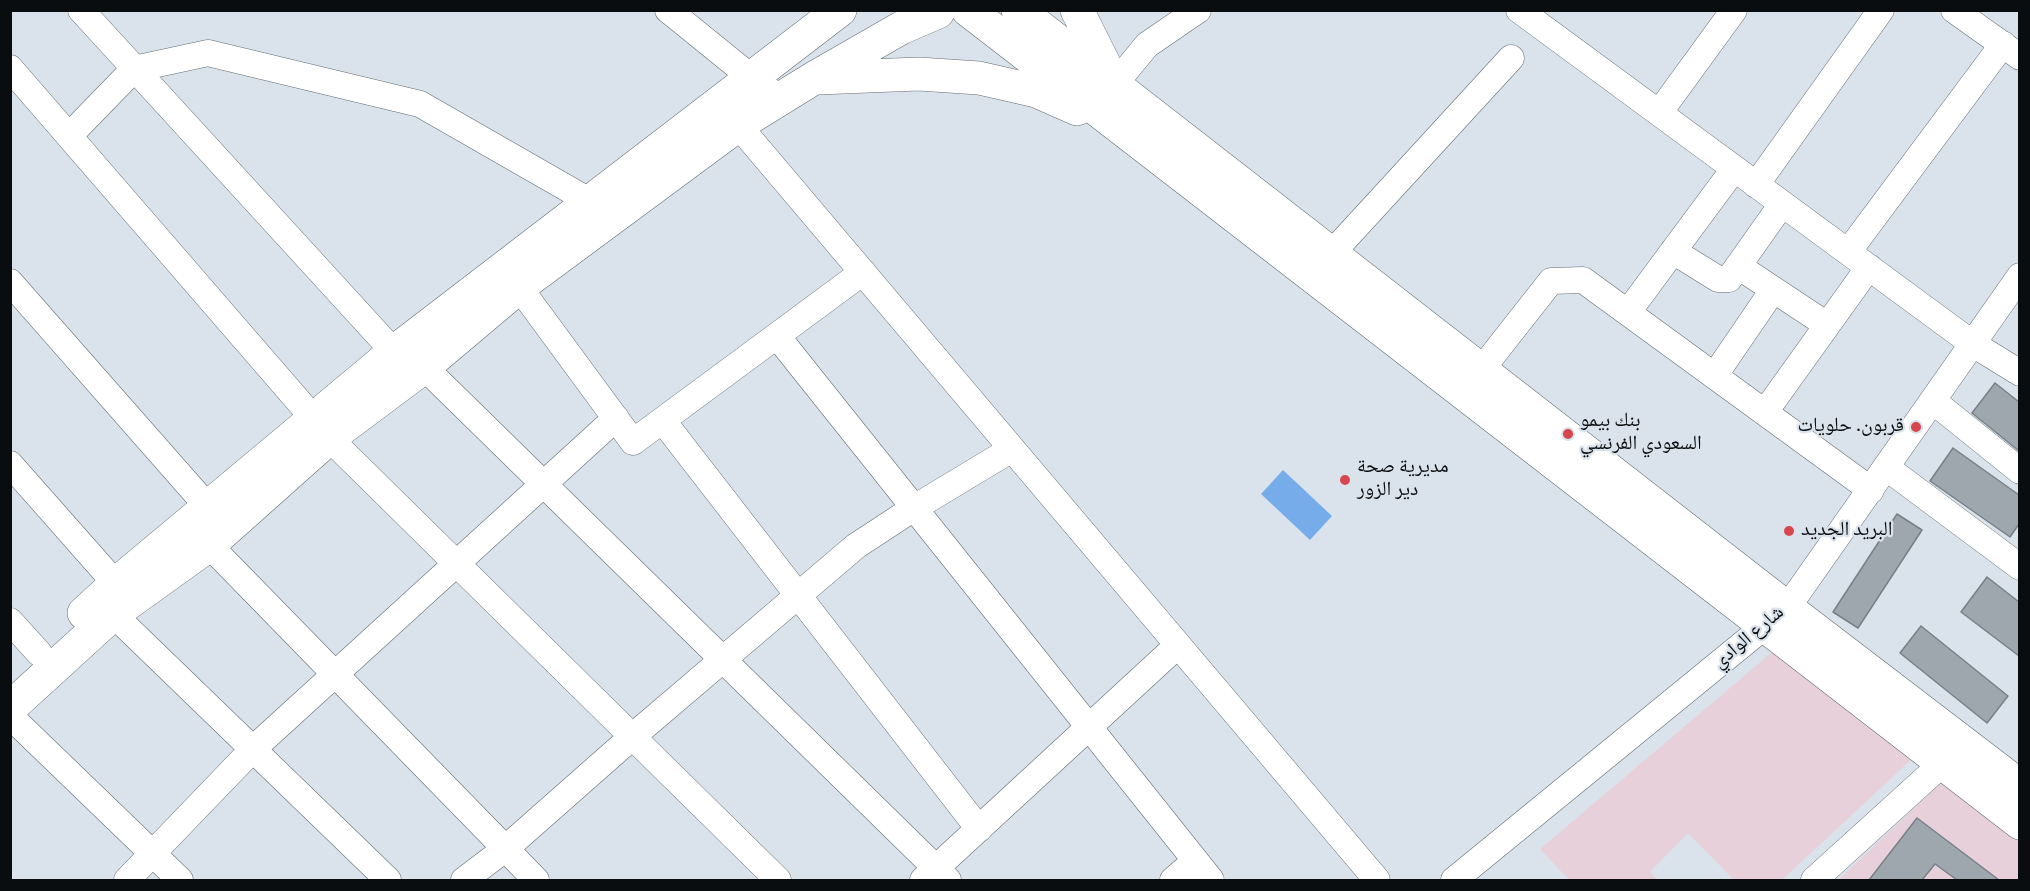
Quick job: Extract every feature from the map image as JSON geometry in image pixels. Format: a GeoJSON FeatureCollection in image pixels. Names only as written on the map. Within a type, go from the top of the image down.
{"type":"FeatureCollection","features":[{"type":"Feature","properties":{"kind":"main road"},"geometry":{"type":"LineString","coordinates":[[10,679],[39,653],[115,599],[209,546],[394,352],[840,10]]}},
{"type":"Feature","properties":{"kind":"main road"},"geometry":{"type":"LineString","coordinates":[[1018,10],[1481,370],[1776,617],[1943,764],[2019,823]]}},
{"type":"Feature","properties":{"kind":"main road"},"geometry":{"type":"LineString","coordinates":[[1077,10],[1114,85]]}},
{"type":"Feature","properties":{"kind":"main road"},"geometry":{"type":"LineString","coordinates":[[10,708],[208,507],[322,429],[424,367],[519,287],[738,125],[901,28],[948,11],[1122,128],[1776,617],[2019,786]]}},
{"type":"Feature","properties":{"kind":"main road"},"geometry":{"type":"LineString","coordinates":[[814,78],[919,74],[979,78],[1036,91],[1122,128]]}},
{"type":"Feature","properties":{"kind":"street"},"geometry":{"type":"LineString","coordinates":[[81,10],[394,352]]}},
{"type":"Feature","properties":{"kind":"street"},"geometry":{"type":"LineString","coordinates":[[668,10],[781,99]]}},
{"type":"Feature","properties":{"kind":"street"},"geometry":{"type":"LineString","coordinates":[[1114,85],[1147,45],[1198,10]]}},
{"type":"Feature","properties":{"kind":"street"},"geometry":{"type":"LineString","coordinates":[[1519,10],[1973,344],[2019,373]]}},
{"type":"Feature","properties":{"kind":"street"},"geometry":{"type":"LineString","coordinates":[[1756,185],[1881,10]]}},
{"type":"Feature","properties":{"kind":"street"},"geometry":{"type":"LineString","coordinates":[[1848,252],[2011,50],[1954,10]]}},
{"type":"Feature","properties":{"kind":"street"},"geometry":{"type":"LineString","coordinates":[[1659,113],[1733,11]]}},
{"type":"Feature","properties":{"kind":"street"},"geometry":{"type":"LineString","coordinates":[[69,136],[134,69],[208,53],[420,104],[591,202]]}},
{"type":"Feature","properties":{"kind":"street"},"geometry":{"type":"LineString","coordinates":[[1331,254],[1511,58]]}},
{"type":"Feature","properties":{"kind":"street"},"geometry":{"type":"LineString","coordinates":[[10,68],[322,429],[778,880]]}},
{"type":"Feature","properties":{"kind":"street"},"geometry":{"type":"LineString","coordinates":[[738,125],[1377,880]]}},
{"type":"Feature","properties":{"kind":"street"},"geometry":{"type":"LineString","coordinates":[[1628,312],[1734,169]]}},
{"type":"Feature","properties":{"kind":"street"},"geometry":{"type":"LineString","coordinates":[[1673,252],[1718,279],[1729,279],[1782,204]]}},
{"type":"Feature","properties":{"kind":"street"},"geometry":{"type":"LineString","coordinates":[[1738,266],[1827,326]]}},
{"type":"Feature","properties":{"kind":"street"},"geometry":{"type":"LineString","coordinates":[[1765,412],[1869,267]]}},
{"type":"Feature","properties":{"kind":"street"},"geometry":{"type":"LineString","coordinates":[[519,287],[633,442],[863,272]]}},
{"type":"Feature","properties":{"kind":"street"},"geometry":{"type":"LineString","coordinates":[[1481,370],[1551,281],[1583,280],[1872,490]]}},
{"type":"Feature","properties":{"kind":"street","name":"شارع الوادي"},"geometry":{"type":"LineString","coordinates":[[1454,880],[1776,617],[1872,490],[2018,280]]}},
{"type":"Feature","properties":{"kind":"street"},"geometry":{"type":"LineString","coordinates":[[10,282],[208,507]]}},
{"type":"Feature","properties":{"kind":"street"},"geometry":{"type":"LineString","coordinates":[[1714,375],[1773,290]]}},
{"type":"Feature","properties":{"kind":"street"},"geometry":{"type":"LineString","coordinates":[[777,336],[1203,871],[1173,880]]}},
{"type":"Feature","properties":{"kind":"street"},"geometry":{"type":"LineString","coordinates":[[424,367],[723,659],[936,876],[979,829],[1178,645]]}},
{"type":"Feature","properties":{"kind":"street"},"geometry":{"type":"LineString","coordinates":[[1933,401],[2019,471]]}},
{"type":"Feature","properties":{"kind":"street"},"geometry":{"type":"LineString","coordinates":[[127,880],[253,749],[455,562],[616,418]]}},
{"type":"Feature","properties":{"kind":"street"},"geometry":{"type":"LineString","coordinates":[[663,421],[979,829]]}},
{"type":"Feature","properties":{"kind":"street"},"geometry":{"type":"LineString","coordinates":[[464,880],[505,849],[856,546],[1012,449]]}},
{"type":"Feature","properties":{"kind":"street"},"geometry":{"type":"LineString","coordinates":[[10,464],[115,599],[253,749],[388,880]]}},
{"type":"Feature","properties":{"kind":"street"},"geometry":{"type":"LineString","coordinates":[[1887,468],[2018,563]]}},
{"type":"Feature","properties":{"kind":"street"},"geometry":{"type":"LineString","coordinates":[[209,546],[536,880]]}},
{"type":"Feature","properties":{"kind":"street"},"geometry":{"type":"LineString","coordinates":[[10,621],[39,653]]}},
{"type":"Feature","properties":{"kind":"street"},"geometry":{"type":"LineString","coordinates":[[10,716],[180,880]]}},
{"type":"Feature","properties":{"kind":"street"},"geometry":{"type":"LineString","coordinates":[[1814,880],[1943,764]]}},
{"type":"Feature","properties":{"kind":"shaded area"},"geometry":{"type":"Polygon","coordinates":[[[1771,653],[1780,653],[1913,758],[1782,880],[1734,880],[1688,833],[1650,872],[1658,880],[1569,880],[1540,849],[1771,653]]]}},
{"type":"Feature","properties":{"kind":"shaded area"},"geometry":{"type":"Polygon","coordinates":[[[1943,781],[2019,841],[2019,880],[1838,880],[1943,781]]]}},
{"type":"Feature","properties":{"kind":"water"},"geometry":{"type":"Polygon","coordinates":[[[1283,470],[1332,516],[1310,540],[1261,494],[1283,470]]]}},
{"type":"Feature","properties":{"kind":"building"},"geometry":{"type":"Polygon","coordinates":[[[1995,383],[2019,402],[2019,451],[1972,413],[1995,383]]]}},
{"type":"Feature","properties":{"kind":"building"},"geometry":{"type":"Polygon","coordinates":[[[1953,448],[2019,495],[2019,524],[2010,537],[1930,481],[1953,448]]]}},
{"type":"Feature","properties":{"kind":"building"},"geometry":{"type":"Polygon","coordinates":[[[1897,514],[1922,530],[1858,628],[1833,612],[1897,514]]]}},
{"type":"Feature","properties":{"kind":"building"},"geometry":{"type":"Polygon","coordinates":[[[1987,577],[2019,602],[2019,656],[1961,612],[1987,577]]]}},
{"type":"Feature","properties":{"kind":"building"},"geometry":{"type":"Polygon","coordinates":[[[1921,626],[2008,696],[1987,723],[1900,653],[1921,626]]]}},
{"type":"Feature","properties":{"kind":"building"},"geometry":{"type":"Polygon","coordinates":[[[1917,818],[1999,880],[1957,880],[1935,864],[1922,880],[1869,880],[1917,818]]]}},
{"type":"Feature","properties":{"kind":"place","name":"قربون. حلويات"},"geometry":{"type":"Point","coordinates":[1916,427]}},
{"type":"Feature","properties":{"kind":"place","name":"بنك بيمو السعودي الفرنسي"},"geometry":{"type":"Point","coordinates":[1568,434]}},
{"type":"Feature","properties":{"kind":"place","name":"مديرية صحة دير الزور"},"geometry":{"type":"Point","coordinates":[1345,480]}},
{"type":"Feature","properties":{"kind":"place","name":"البريد الجديد"},"geometry":{"type":"Point","coordinates":[1789,531]}}]}
